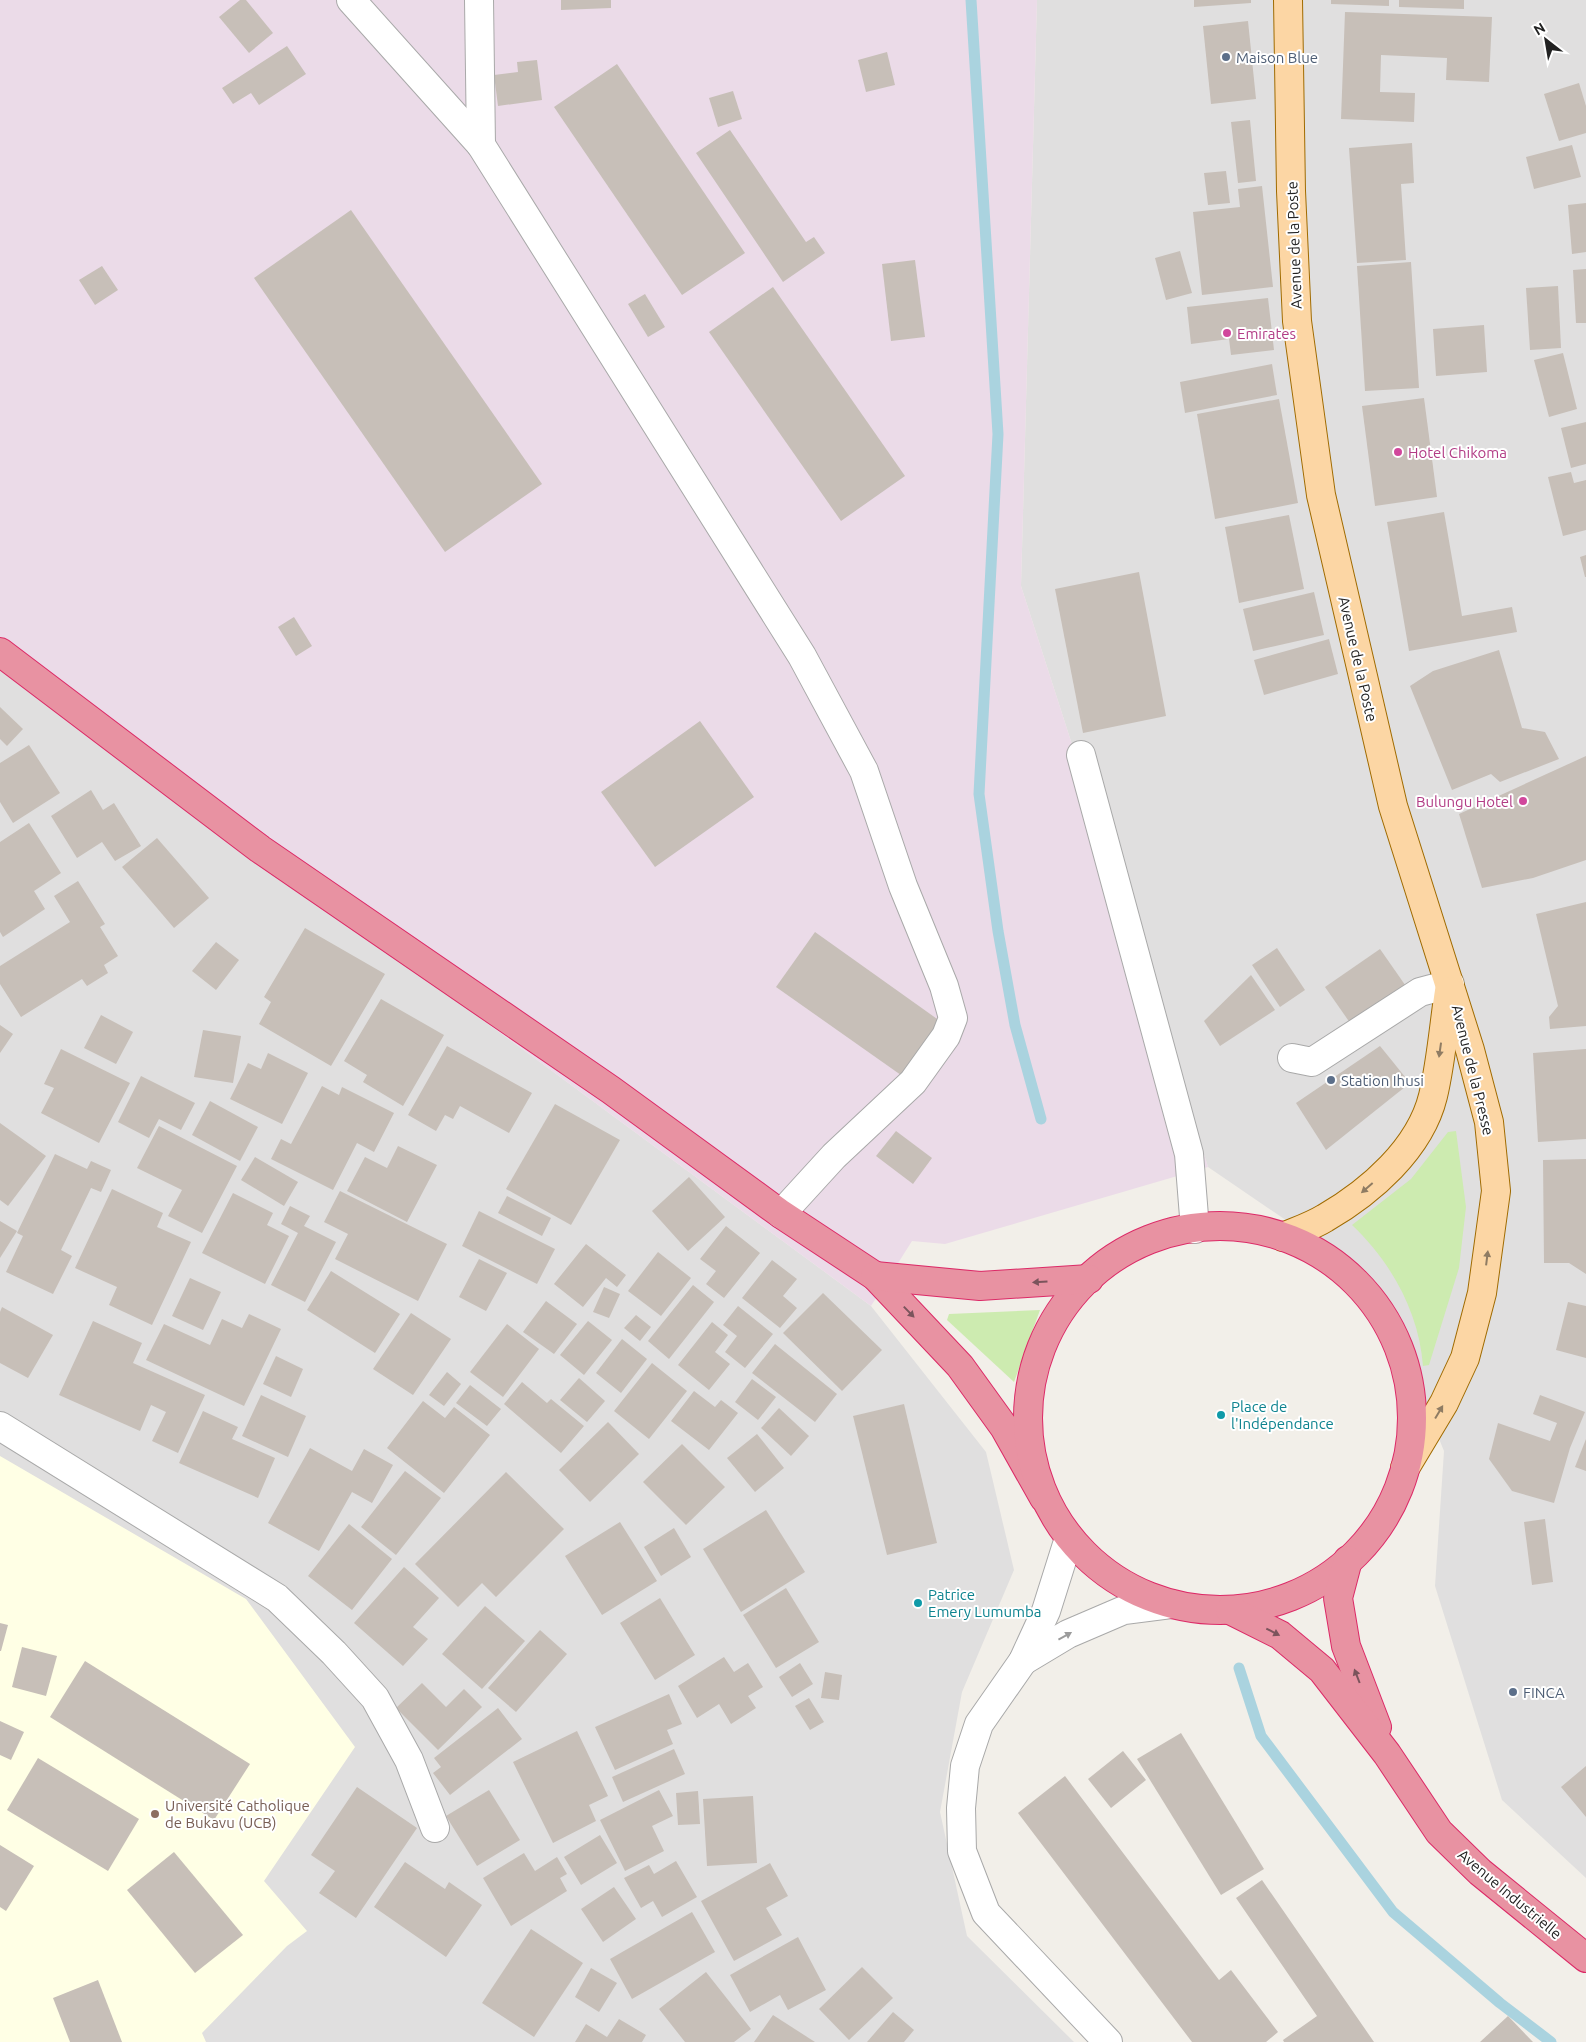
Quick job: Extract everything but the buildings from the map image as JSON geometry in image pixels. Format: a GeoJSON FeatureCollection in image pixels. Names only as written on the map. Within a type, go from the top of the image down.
{"type":"FeatureCollection","features":[{"type":"Feature","properties":{"kind":"highway"},"geometry":{"type":"LineString","coordinates":[[0,652],[260,849],[612,1090],[781,1214],[875,1276],[960,1366],[1004,1427],[1044,1498],[1068,1538],[1102,1571],[1143,1594],[1171,1604],[1200,1609],[1230,1610],[1262,1606],[1293,1595],[1322,1580],[1348,1560],[1367,1541],[1383,1518],[1396,1494],[1405,1468],[1412,1421],[1409,1382],[1402,1355],[1390,1329],[1375,1304],[1356,1283],[1334,1264],[1310,1249],[1283,1237],[1254,1230],[1234,1228],[1195,1229],[1166,1235],[1138,1245],[1112,1260],[1089,1279],[1067,1303],[1049,1330],[1037,1360],[1030,1392],[1027,1424],[1031,1456],[1044,1498]]}},
{"type":"Feature","properties":{"kind":"highway"},"geometry":{"type":"LineString","coordinates":[[875,1276],[980,1286],[1089,1279]]}},
{"type":"Feature","properties":{"kind":"highway","name":"Avenue Industrielle"},"geometry":{"type":"LineString","coordinates":[[1348,1560],[1338,1598],[1346,1646],[1387,1754]]}},
{"type":"Feature","properties":{"kind":"highway","name":"Avenue Industrielle"},"geometry":{"type":"LineString","coordinates":[[1230,1610],[1280,1635],[1322,1670],[1387,1754],[1439,1832],[1480,1872],[1586,1958]]}},
{"type":"Feature","properties":{"kind":"main road","name":"Avenue de la Poste"},"geometry":{"type":"LineString","coordinates":[[1283,1237],[1324,1219],[1357,1197],[1393,1166],[1418,1133],[1433,1097],[1450,984],[1393,806],[1321,495],[1297,321],[1292,201],[1288,0]]}},
{"type":"Feature","properties":{"kind":"main road","name":"Avenue de la Presse"},"geometry":{"type":"LineString","coordinates":[[1405,1468],[1444,1403],[1465,1358],[1482,1293],[1496,1190],[1489,1122],[1450,984]]}},
{"type":"Feature","properties":{"kind":"street"},"geometry":{"type":"LineString","coordinates":[[351,0],[481,144],[806,664],[864,771],[903,886],[944,986],[953,1018],[946,1036],[913,1082],[834,1156],[781,1214]]}},
{"type":"Feature","properties":{"kind":"street"},"geometry":{"type":"LineString","coordinates":[[479,0],[481,144]]}},
{"type":"Feature","properties":{"kind":"street"},"geometry":{"type":"LineString","coordinates":[[1081,756],[1189,1154],[1195,1229]]}},
{"type":"Feature","properties":{"kind":"street"},"geometry":{"type":"LineString","coordinates":[[1292,1058],[1312,1062],[1420,992],[1450,984]]}},
{"type":"Feature","properties":{"kind":"street"},"geometry":{"type":"LineString","coordinates":[[0,1426],[277,1598],[334,1653],[375,1698],[409,1760],[435,1828]]}},
{"type":"Feature","properties":{"kind":"street"},"geometry":{"type":"LineString","coordinates":[[1068,1538],[1046,1611],[1023,1661],[979,1724],[965,1766],[961,1808],[962,1851],[986,1913],[1108,2042]]}},
{"type":"Feature","properties":{"kind":"street"},"geometry":{"type":"LineString","coordinates":[[1023,1661],[1068,1634],[1124,1610],[1171,1604]]}},
{"type":"Feature","properties":{"kind":"shaded area"},"geometry":{"type":"Polygon","coordinates":[[[0,0],[1037,0],[1021,586],[1208,1167],[945,1244],[912,1241],[871,1306],[476,1015],[125,763],[0,664],[0,0]]]}},
{"type":"Feature","properties":{"kind":"shaded area"},"geometry":{"type":"Polygon","coordinates":[[[1037,0],[1586,0],[1586,1878],[1502,1800],[1435,1586],[1444,1451],[1375,1281],[1208,1167],[1021,586],[1037,0]]]}},
{"type":"Feature","properties":{"kind":"shaded area"},"geometry":{"type":"Polygon","coordinates":[[[0,664],[125,763],[476,1015],[871,1306],[986,1452],[1014,1570],[962,1692],[940,1812],[967,1936],[1074,2042],[0,2042],[0,664]]]}},
{"type":"Feature","properties":{"kind":"shaded area","name":"Université Catholique de Bukavu (UCB)"},"geometry":{"type":"Polygon","coordinates":[[[0,1456],[246,1599],[355,1747],[264,1881],[307,1931],[287,1946],[202,2033],[206,2042],[0,2042],[0,1456]]]}},
{"type":"Feature","properties":{"kind":"green space"},"geometry":{"type":"Polygon","coordinates":[[[1456,1131],[1466,1207],[1459,1268],[1429,1365],[1423,1366],[1416,1326],[1401,1289],[1379,1255],[1352,1225],[1411,1179],[1448,1132],[1456,1131]]]}},
{"type":"Feature","properties":{"kind":"green space"},"geometry":{"type":"Polygon","coordinates":[[[1040,1310],[1014,1382],[947,1320],[949,1314],[1040,1310]]]}},
{"type":"Feature","properties":{"kind":"waterway"},"geometry":{"type":"LineString","coordinates":[[971,0],[998,434],[979,794],[998,931],[1015,1025],[1041,1119]]}},
{"type":"Feature","properties":{"kind":"waterway"},"geometry":{"type":"LineString","coordinates":[[1239,1668],[1261,1736],[1393,1912],[1500,2003],[1551,2042]]}},
{"type":"Feature","properties":{"kind":"place","name":"Maison Blue"},"geometry":{"type":"Point","coordinates":[1226,57]}},
{"type":"Feature","properties":{"kind":"place","name":"Emirates"},"geometry":{"type":"Point","coordinates":[1227,333]}},
{"type":"Feature","properties":{"kind":"place","name":"Hotel Chikoma"},"geometry":{"type":"Point","coordinates":[1398,452]}},
{"type":"Feature","properties":{"kind":"place","name":"Bulungu Hotel"},"geometry":{"type":"Point","coordinates":[1523,801]}},
{"type":"Feature","properties":{"kind":"place","name":"Station Ihusi"},"geometry":{"type":"Point","coordinates":[1331,1080]}},
{"type":"Feature","properties":{"kind":"place","name":"Place de l'Indépendance"},"geometry":{"type":"Point","coordinates":[1221,1415]}},
{"type":"Feature","properties":{"kind":"place","name":"Patrice Emery Lumumba"},"geometry":{"type":"Point","coordinates":[918,1603]}},
{"type":"Feature","properties":{"kind":"place","name":"FINCA"},"geometry":{"type":"Point","coordinates":[1513,1692]}},
{"type":"Feature","properties":{"kind":"place","name":"Université Catholique de Bukavu (UCB)"},"geometry":{"type":"Point","coordinates":[155,1814]}}]}
